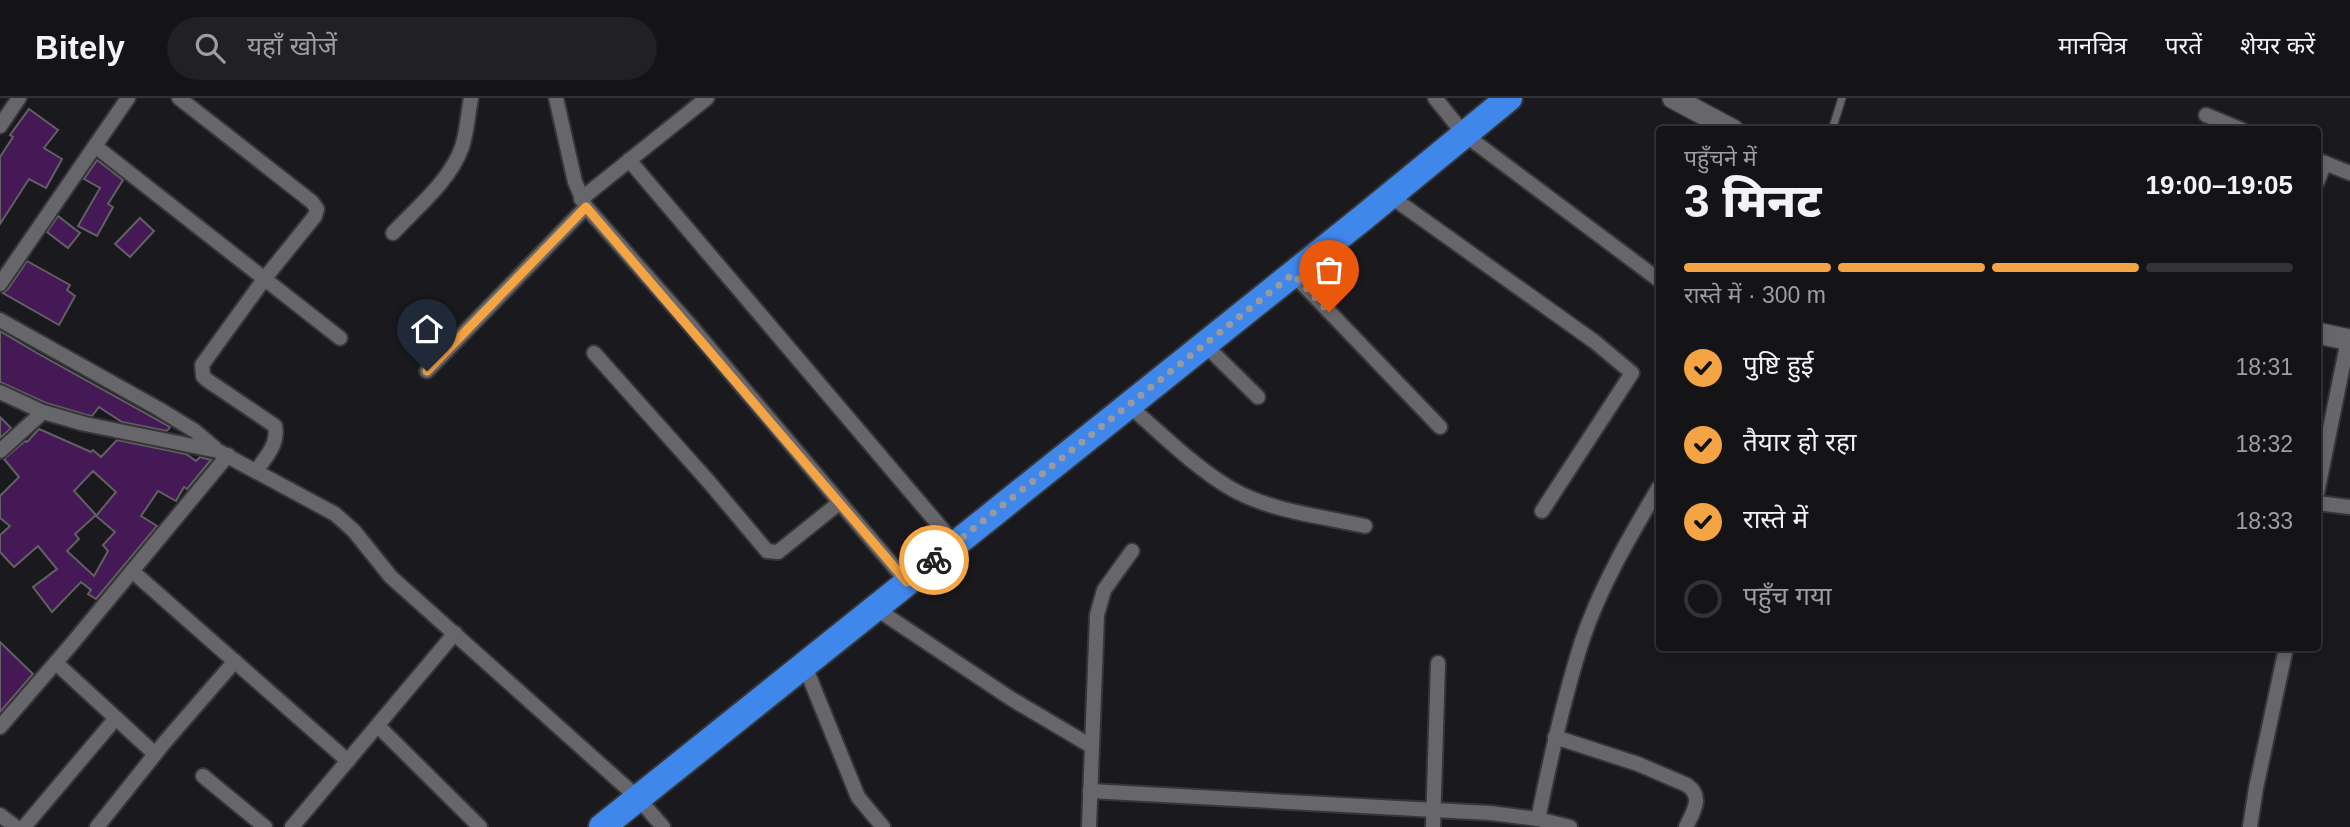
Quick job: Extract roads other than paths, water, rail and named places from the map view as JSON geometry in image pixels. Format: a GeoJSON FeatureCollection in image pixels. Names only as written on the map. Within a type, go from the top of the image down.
{"type":"FeatureCollection","features":[{"type":"Feature","properties":{"kind":"highway"},"geometry":{"type":"LineString","coordinates":[[602,827],[1509,98]]}},
{"type":"Feature","properties":{"kind":"street"},"geometry":{"type":"LineString","coordinates":[[0,126],[19,98]]}},
{"type":"Feature","properties":{"kind":"street"},"geometry":{"type":"LineString","coordinates":[[0,284],[128,98]]}},
{"type":"Feature","properties":{"kind":"street"},"geometry":{"type":"LineString","coordinates":[[179,98],[312,202],[317,209],[315,216],[265,278],[202,365],[203,376],[207,380],[275,426],[275,444],[257,470]]}},
{"type":"Feature","properties":{"kind":"street"},"geometry":{"type":"LineString","coordinates":[[393,233],[448,174],[466,133],[471,98]]}},
{"type":"Feature","properties":{"kind":"street"},"geometry":{"type":"LineString","coordinates":[[556,98],[575,182],[584,203],[907,582]]}},
{"type":"Feature","properties":{"kind":"street"},"geometry":{"type":"LineString","coordinates":[[427,371],[584,203],[629,160],[707,98]]}},
{"type":"Feature","properties":{"kind":"street"},"geometry":{"type":"LineString","coordinates":[[1435,98],[1464,134],[1656,278]]}},
{"type":"Feature","properties":{"kind":"street"},"geometry":{"type":"LineString","coordinates":[[1673,98],[1726,126]]}},
{"type":"Feature","properties":{"kind":"street"},"geometry":{"type":"LineString","coordinates":[[2206,115],[2232,126]]}},
{"type":"Feature","properties":{"kind":"street"},"geometry":{"type":"LineString","coordinates":[[95,146],[340,338]]}},
{"type":"Feature","properties":{"kind":"street"},"geometry":{"type":"LineString","coordinates":[[629,160],[955,544]]}},
{"type":"Feature","properties":{"kind":"street"},"geometry":{"type":"LineString","coordinates":[[2321,161],[2350,173]]}},
{"type":"Feature","properties":{"kind":"street"},"geometry":{"type":"LineString","coordinates":[[1390,196],[1595,342],[1632,373],[1542,511]]}},
{"type":"Feature","properties":{"kind":"street"},"geometry":{"type":"LineString","coordinates":[[1293,274],[1440,427]]}},
{"type":"Feature","properties":{"kind":"street"},"geometry":{"type":"LineString","coordinates":[[0,320],[159,409],[195,431],[223,453]]}},
{"type":"Feature","properties":{"kind":"street"},"geometry":{"type":"LineString","coordinates":[[2321,333],[2349,340],[2321,473]]}},
{"type":"Feature","properties":{"kind":"street"},"geometry":{"type":"LineString","coordinates":[[1205,345],[1258,397]]}},
{"type":"Feature","properties":{"kind":"street"},"geometry":{"type":"LineString","coordinates":[[594,353],[709,481],[767,551],[773,554],[778,552],[839,503]]}},
{"type":"Feature","properties":{"kind":"street"},"geometry":{"type":"LineString","coordinates":[[0,392],[43,412],[131,435],[191,444],[223,453],[335,514],[354,531],[391,577],[638,798],[663,827]]}},
{"type":"Feature","properties":{"kind":"street"},"geometry":{"type":"LineString","coordinates":[[1128,405],[1230,488],[1274,505],[1365,526]]}},
{"type":"Feature","properties":{"kind":"street"},"geometry":{"type":"LineString","coordinates":[[0,451],[43,412]]}},
{"type":"Feature","properties":{"kind":"street"},"geometry":{"type":"LineString","coordinates":[[0,727],[132,571],[223,453]]}},
{"type":"Feature","properties":{"kind":"street"},"geometry":{"type":"LineString","coordinates":[[1538,819],[1555,737],[1583,639],[1621,552],[1656,492]]}},
{"type":"Feature","properties":{"kind":"street"},"geometry":{"type":"LineString","coordinates":[[2321,503],[2350,507]]}},
{"type":"Feature","properties":{"kind":"street"},"geometry":{"type":"LineString","coordinates":[[1088,827],[1100,601],[1104,590],[1132,551]]}},
{"type":"Feature","properties":{"kind":"street"},"geometry":{"type":"LineString","coordinates":[[132,571],[348,761]]}},
{"type":"Feature","properties":{"kind":"street"},"geometry":{"type":"LineString","coordinates":[[875,608],[1010,698],[1091,746]]}},
{"type":"Feature","properties":{"kind":"street"},"geometry":{"type":"LineString","coordinates":[[292,827],[456,633]]}},
{"type":"Feature","properties":{"kind":"street"},"geometry":{"type":"LineString","coordinates":[[2250,827],[2285,651]]}},
{"type":"Feature","properties":{"kind":"street"},"geometry":{"type":"LineString","coordinates":[[97,827],[235,661]]}},
{"type":"Feature","properties":{"kind":"street"},"geometry":{"type":"LineString","coordinates":[[56,663],[155,754]]}},
{"type":"Feature","properties":{"kind":"street"},"geometry":{"type":"LineString","coordinates":[[1433,827],[1438,663]]}},
{"type":"Feature","properties":{"kind":"street"},"geometry":{"type":"LineString","coordinates":[[804,664],[858,797],[883,827]]}},
{"type":"Feature","properties":{"kind":"street"},"geometry":{"type":"LineString","coordinates":[[23,827],[116,718]]}},
{"type":"Feature","properties":{"kind":"street"},"geometry":{"type":"LineString","coordinates":[[378,726],[480,827]]}},
{"type":"Feature","properties":{"kind":"street"},"geometry":{"type":"LineString","coordinates":[[1555,737],[1638,764],[1687,785],[1694,790],[1697,800],[1686,827]]}},
{"type":"Feature","properties":{"kind":"street"},"geometry":{"type":"LineString","coordinates":[[203,776],[265,827]]}},
{"type":"Feature","properties":{"kind":"street"},"geometry":{"type":"LineString","coordinates":[[1090,791],[1490,813],[1538,819],[1570,827]]}},
{"type":"Feature","properties":{"kind":"street"},"geometry":{"type":"LineString","coordinates":[[0,815],[16,827]]}},
{"type":"Feature","properties":{"kind":"lane"},"geometry":{"type":"LineString","coordinates":[[1833,126],[1842,98]]}}]}
